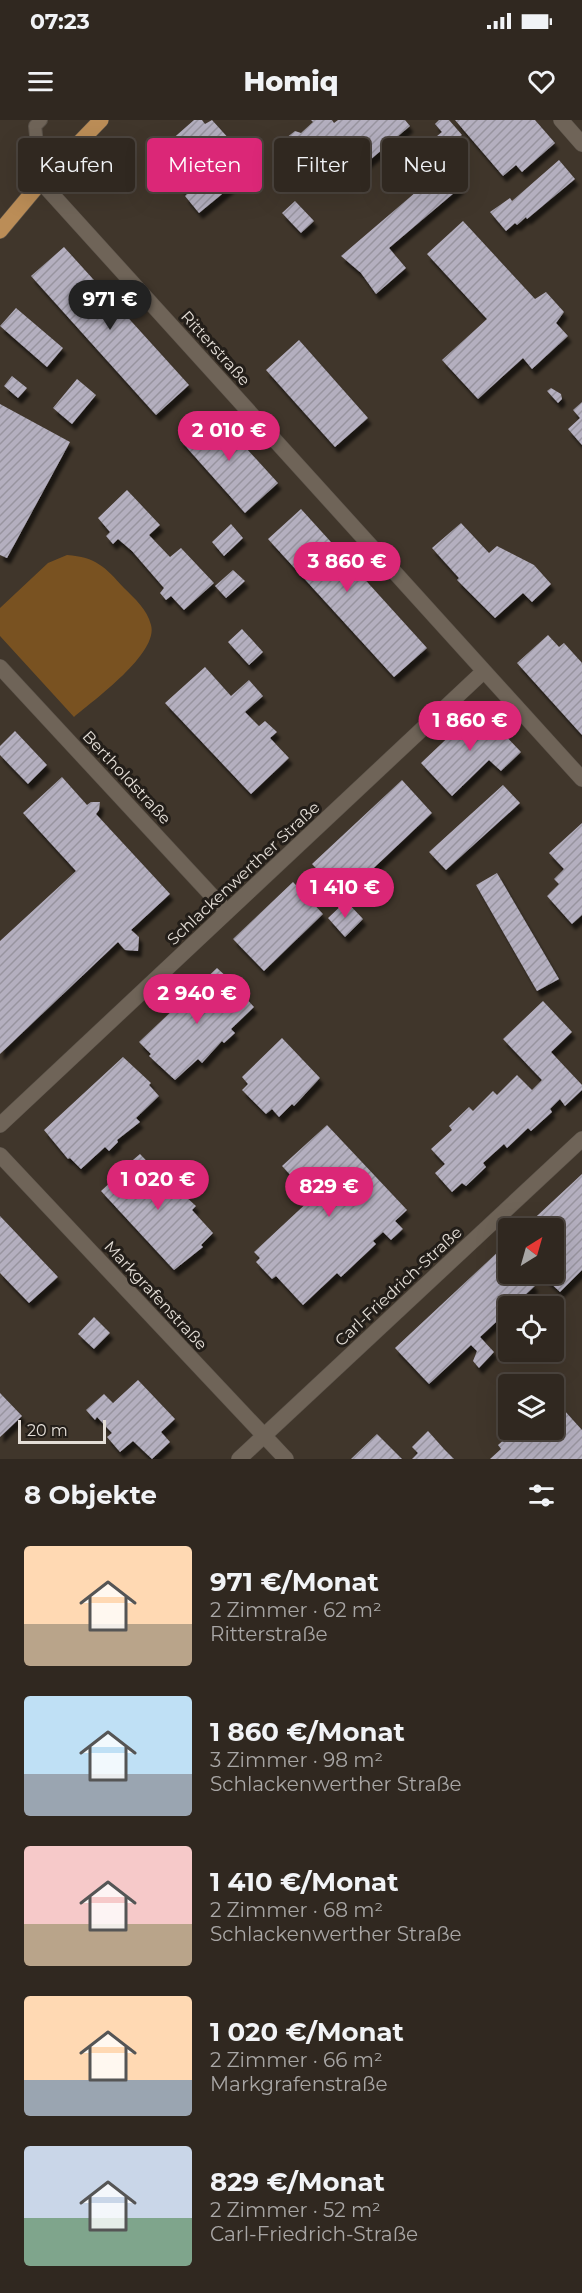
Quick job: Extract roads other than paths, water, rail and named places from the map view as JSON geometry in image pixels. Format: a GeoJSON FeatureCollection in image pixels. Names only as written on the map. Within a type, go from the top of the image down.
{"type":"FeatureCollection","features":[{"type":"Feature","properties":{"kind":"main road"},"geometry":{"type":"LineString","coordinates":[[84,138],[101,120]]}},
{"type":"Feature","properties":{"kind":"main road"},"geometry":{"type":"LineString","coordinates":[[0,231],[33,192]]}},
{"type":"Feature","properties":{"kind":"street"},"geometry":{"type":"LineString","coordinates":[[561,120],[582,144]]}},
{"type":"Feature","properties":{"kind":"street","name":"Ritterstraße"},"geometry":{"type":"LineString","coordinates":[[50,192],[582,778]]}},
{"type":"Feature","properties":{"kind":"street","name":"Bertholdstraße"},"geometry":{"type":"LineString","coordinates":[[0,667],[227,912]]}},
{"type":"Feature","properties":{"kind":"street","name":"Schlackenwerther Straße"},"geometry":{"type":"LineString","coordinates":[[0,1125],[484,671]]}},
{"type":"Feature","properties":{"kind":"street","name":"Carl-Friedrich-Straße"},"geometry":{"type":"LineString","coordinates":[[239,1459],[582,1139]]}},
{"type":"Feature","properties":{"kind":"street","name":"Markgrafenstraße"},"geometry":{"type":"LineString","coordinates":[[0,1155],[286,1459]]}},
{"type":"Feature","properties":{"kind":"lane"},"geometry":{"type":"LineString","coordinates":[[36,138],[35,126],[41,120]]}}]}
